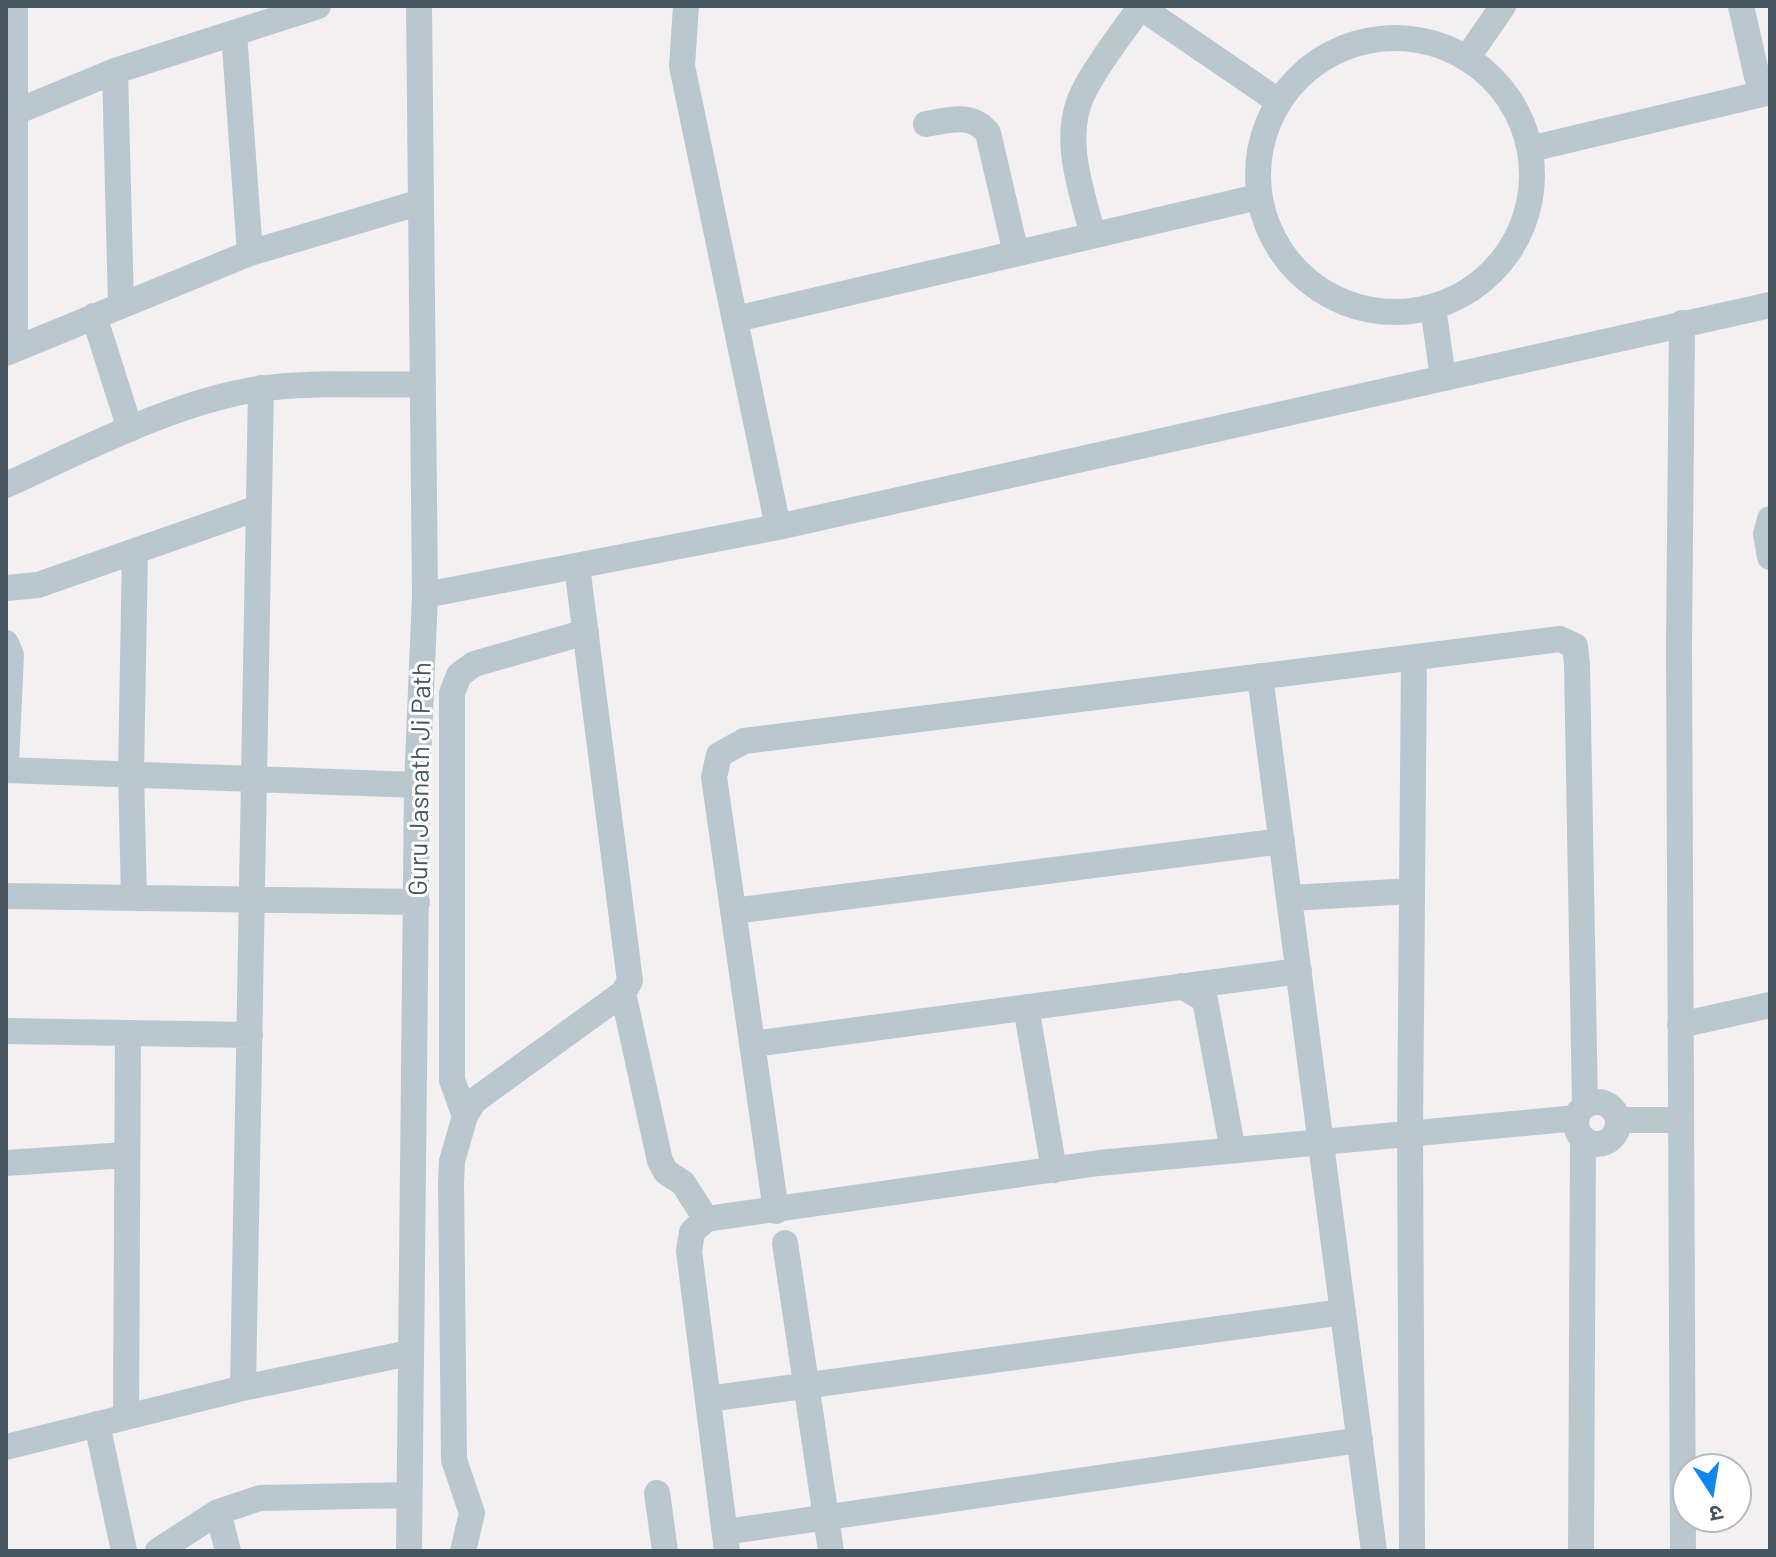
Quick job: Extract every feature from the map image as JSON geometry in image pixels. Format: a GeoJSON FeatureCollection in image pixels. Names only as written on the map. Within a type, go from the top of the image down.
{"type":"FeatureCollection","features":[{"type":"Feature","properties":{"kind":"street"},"geometry":{"type":"LineString","coordinates":[[15,6],[11,114],[11,351],[250,253],[421,202]]}},
{"type":"Feature","properties":{"kind":"street"},"geometry":{"type":"LineString","coordinates":[[11,114],[115,71],[234,33],[261,16],[318,6]]}},
{"type":"Feature","properties":{"kind":"street","name":"Guru Jasnath Ji Path"},"geometry":{"type":"LineString","coordinates":[[409,1551],[409,1353],[416,1123],[417,785],[425,595],[419,6]]}},
{"type":"Feature","properties":{"kind":"street"},"geometry":{"type":"LineString","coordinates":[[686,6],[682,66],[778,527]]}},
{"type":"Feature","properties":{"kind":"street"},"geometry":{"type":"LineString","coordinates":[[1093,235],[1076,172],[1078,106],[1084,90],[1140,6],[1278,101]]}},
{"type":"Feature","properties":{"kind":"street"},"geometry":{"type":"LineString","coordinates":[[1467,58],[1503,6]]}},
{"type":"Feature","properties":{"kind":"street"},"geometry":{"type":"LineString","coordinates":[[1530,149],[1765,93],[1741,6]]}},
{"type":"Feature","properties":{"kind":"street"},"geometry":{"type":"LineString","coordinates":[[234,33],[250,253]]}},
{"type":"Feature","properties":{"kind":"street"},"geometry":{"type":"LineString","coordinates":[[1412,38],[1450,48],[1467,58],[1483,68],[1509,97],[1527,131],[1534,169],[1529,208],[1515,244],[1491,274],[1464,294],[1433,307],[1400,313],[1367,310],[1326,293],[1307,281],[1284,257],[1267,229],[1258,197],[1257,163],[1264,131],[1278,101],[1303,71],[1336,50],[1373,39],[1412,38]]}},
{"type":"Feature","properties":{"kind":"street"},"geometry":{"type":"LineString","coordinates":[[115,71],[121,305]]}},
{"type":"Feature","properties":{"kind":"street"},"geometry":{"type":"LineString","coordinates":[[926,124],[963,118],[979,122],[988,133],[1016,253]]}},
{"type":"Feature","properties":{"kind":"street"},"geometry":{"type":"LineString","coordinates":[[736,319],[1258,197]]}},
{"type":"Feature","properties":{"kind":"street"},"geometry":{"type":"LineString","coordinates":[[425,595],[778,527],[1770,305]]}},
{"type":"Feature","properties":{"kind":"street"},"geometry":{"type":"LineString","coordinates":[[1433,307],[1443,378]]}},
{"type":"Feature","properties":{"kind":"street"},"geometry":{"type":"LineString","coordinates":[[94,316],[130,429]]}},
{"type":"Feature","properties":{"kind":"street"},"geometry":{"type":"LineString","coordinates":[[1682,323],[1680,1025],[1683,1551]]}},
{"type":"Feature","properties":{"kind":"street"},"geometry":{"type":"LineString","coordinates":[[6,485],[130,429],[261,388],[423,384]]}},
{"type":"Feature","properties":{"kind":"street"},"geometry":{"type":"LineString","coordinates":[[243,1388],[261,388]]}},
{"type":"Feature","properties":{"kind":"street"},"geometry":{"type":"LineString","coordinates":[[6,588],[38,585],[258,508]]}},
{"type":"Feature","properties":{"kind":"street"},"geometry":{"type":"LineString","coordinates":[[1770,519],[1766,534],[1770,557]]}},
{"type":"Feature","properties":{"kind":"street"},"geometry":{"type":"LineString","coordinates":[[134,898],[131,773],[135,551]]}},
{"type":"Feature","properties":{"kind":"street"},"geometry":{"type":"LineString","coordinates":[[463,1551],[472,1513],[454,1460],[451,1183],[452,1161],[465,1116],[490,1086],[623,993],[630,981],[577,566]]}},
{"type":"Feature","properties":{"kind":"street"},"geometry":{"type":"LineString","coordinates":[[465,1116],[452,1080],[452,693],[459,675],[474,664],[586,632]]}},
{"type":"Feature","properties":{"kind":"street"},"geometry":{"type":"LineString","coordinates":[[776,1211],[714,777],[719,755],[744,741],[1560,639],[1575,646],[1581,1121],[1581,1551]]}},
{"type":"Feature","properties":{"kind":"street"},"geometry":{"type":"LineString","coordinates":[[6,643],[11,655],[6,763]]}},
{"type":"Feature","properties":{"kind":"street"},"geometry":{"type":"LineString","coordinates":[[1412,1551],[1410,1133],[1414,657]]}},
{"type":"Feature","properties":{"kind":"street"},"geometry":{"type":"LineString","coordinates":[[1260,676],[1374,1551]]}},
{"type":"Feature","properties":{"kind":"street"},"geometry":{"type":"LineString","coordinates":[[6,770],[417,785]]}},
{"type":"Feature","properties":{"kind":"street"},"geometry":{"type":"LineString","coordinates":[[733,911],[1282,841]]}},
{"type":"Feature","properties":{"kind":"street"},"geometry":{"type":"LineString","coordinates":[[1290,898],[1412,891]]}},
{"type":"Feature","properties":{"kind":"street"},"geometry":{"type":"LineString","coordinates":[[6,896],[417,902]]}},
{"type":"Feature","properties":{"kind":"street"},"geometry":{"type":"LineString","coordinates":[[753,1044],[1299,971]]}},
{"type":"Feature","properties":{"kind":"street"},"geometry":{"type":"LineString","coordinates":[[1182,986],[1205,1000],[1230,1135]]}},
{"type":"Feature","properties":{"kind":"street"},"geometry":{"type":"LineString","coordinates":[[623,993],[660,1161],[666,1172],[683,1183],[706,1219]]}},
{"type":"Feature","properties":{"kind":"street"},"geometry":{"type":"LineString","coordinates":[[1680,1025],[1770,1005]]}},
{"type":"Feature","properties":{"kind":"street"},"geometry":{"type":"LineString","coordinates":[[1026,1007],[1054,1170]]}},
{"type":"Feature","properties":{"kind":"street"},"geometry":{"type":"LineString","coordinates":[[6,1031],[250,1035]]}},
{"type":"Feature","properties":{"kind":"street"},"geometry":{"type":"LineString","coordinates":[[126,1417],[128,1033]]}},
{"type":"Feature","properties":{"kind":"street"},"geometry":{"type":"LineString","coordinates":[[1360,1440],[827,1517],[726,1542],[689,1251],[692,1232],[706,1219],[1054,1170],[1322,1141],[1581,1121],[1605,1103],[1618,1120],[1616,1132],[1607,1141],[1594,1144],[1581,1121]]}},
{"type":"Feature","properties":{"kind":"street"},"geometry":{"type":"LineString","coordinates":[[1618,1120],[1681,1120]]}},
{"type":"Feature","properties":{"kind":"street"},"geometry":{"type":"LineString","coordinates":[[6,1163],[126,1155]]}},
{"type":"Feature","properties":{"kind":"street"},"geometry":{"type":"LineString","coordinates":[[785,1243],[831,1551]]}},
{"type":"Feature","properties":{"kind":"street"},"geometry":{"type":"LineString","coordinates":[[708,1399],[1343,1312]]}},
{"type":"Feature","properties":{"kind":"street"},"geometry":{"type":"LineString","coordinates":[[6,1447],[243,1388],[409,1353]]}},
{"type":"Feature","properties":{"kind":"street"},"geometry":{"type":"LineString","coordinates":[[97,1424],[124,1551]]}},
{"type":"Feature","properties":{"kind":"street"},"geometry":{"type":"LineString","coordinates":[[657,1493],[665,1551]]}},
{"type":"Feature","properties":{"kind":"street"},"geometry":{"type":"LineString","coordinates":[[158,1551],[218,1512],[260,1498],[409,1495]]}},
{"type":"Feature","properties":{"kind":"street"},"geometry":{"type":"LineString","coordinates":[[218,1512],[228,1551]]}}]}
